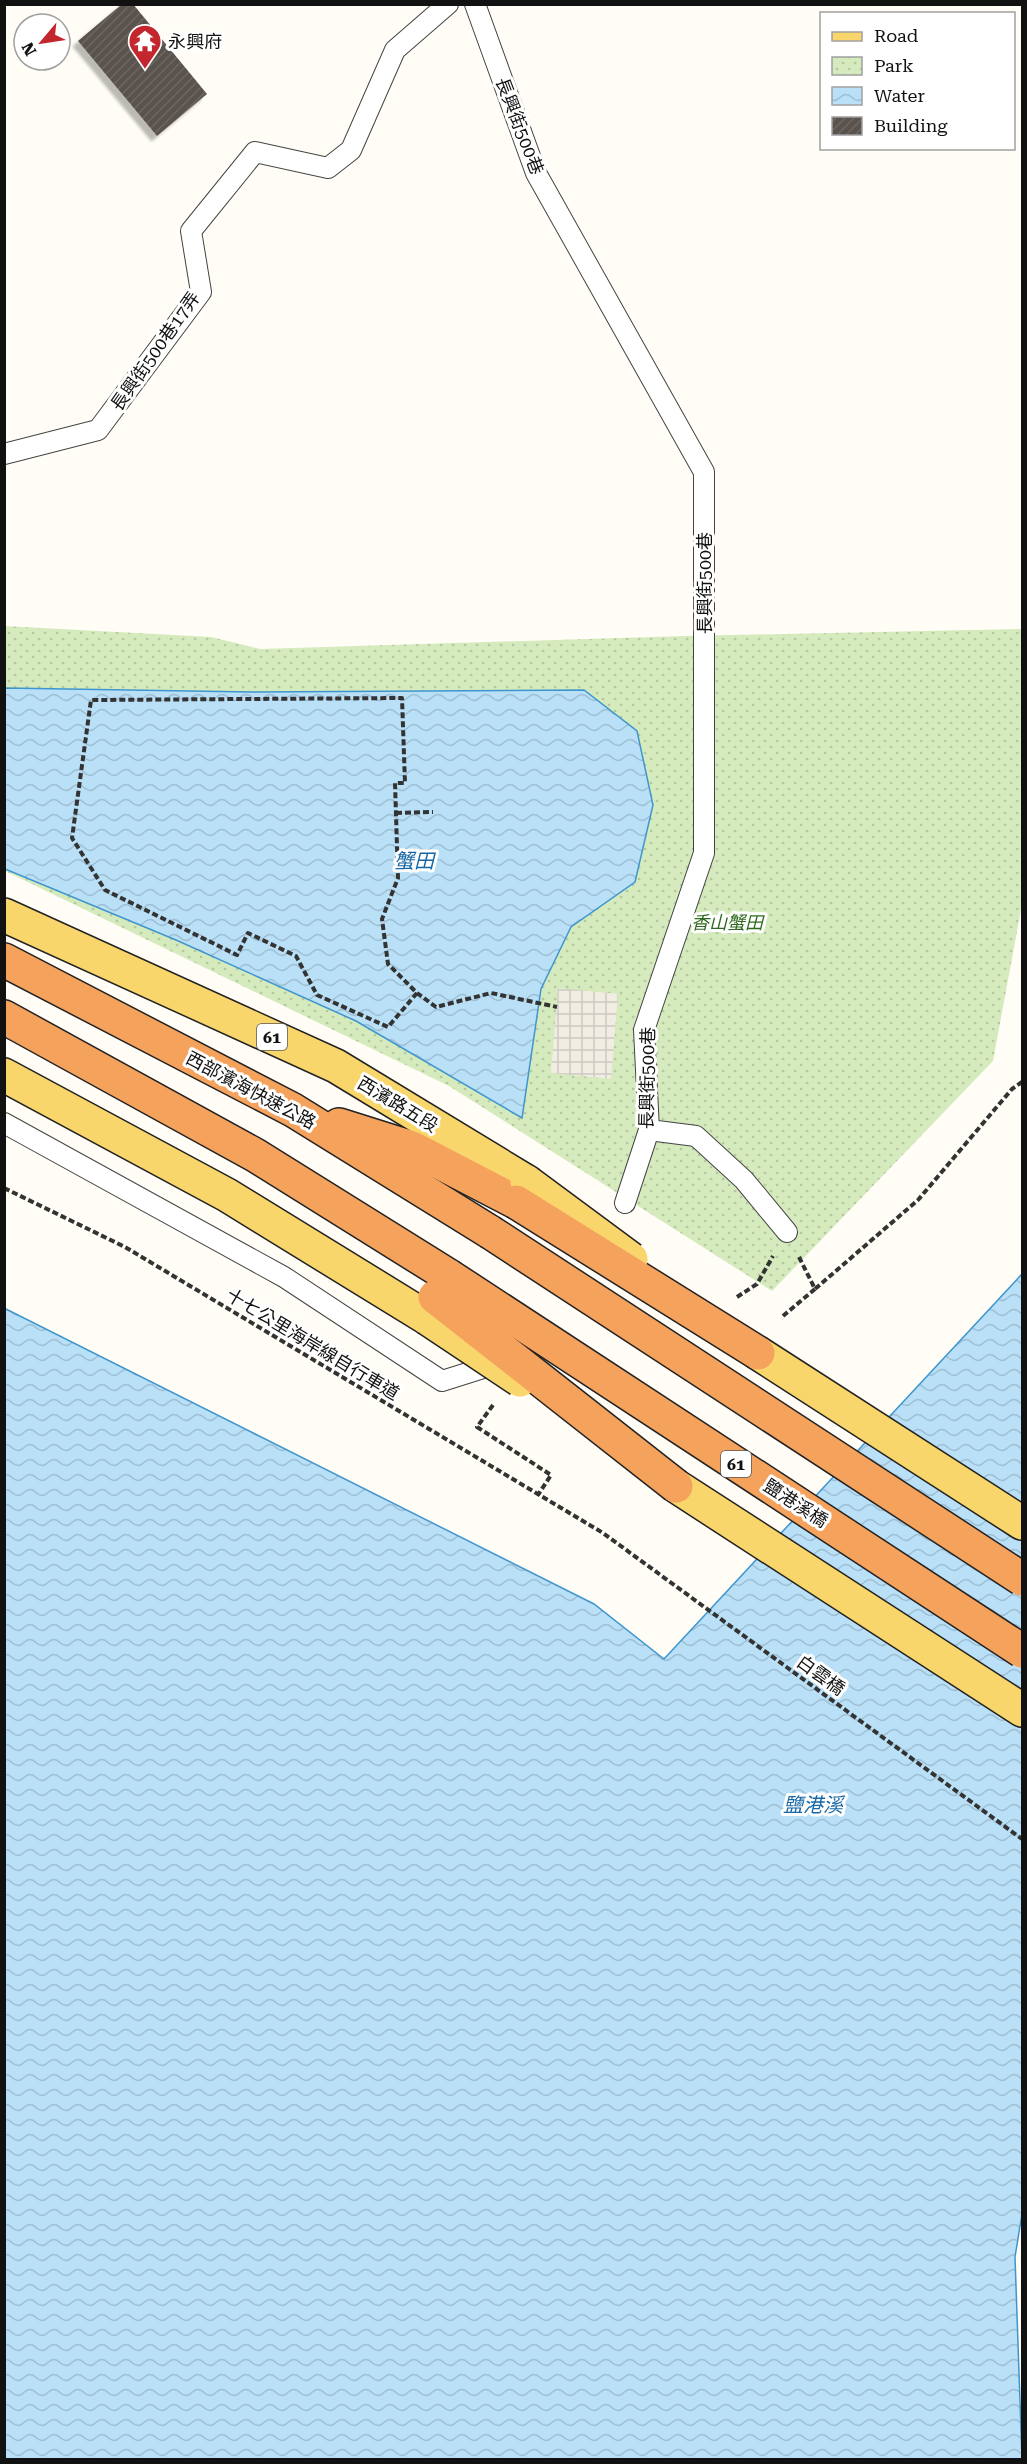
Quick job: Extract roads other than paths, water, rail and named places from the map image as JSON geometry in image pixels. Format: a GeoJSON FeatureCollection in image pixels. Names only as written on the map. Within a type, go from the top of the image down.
{"type":"FeatureCollection","features":[{"type":"Feature","properties":{"kind":"highway","name":"西部濱海快速公路"},"geometry":{"type":"LineString","coordinates":[[4,960],[293,1110],[490,1232],[1023,1579]]}},
{"type":"Feature","properties":{"kind":"highway","name":"61"},"geometry":{"type":"LineString","coordinates":[[4,1017],[255,1155],[437,1297]]}},
{"type":"Feature","properties":{"kind":"highway"},"geometry":{"type":"LineString","coordinates":[[293,1110],[412,1148],[522,1192],[758,1353]]}},
{"type":"Feature","properties":{"kind":"highway"},"geometry":{"type":"LineString","coordinates":[[437,1297],[676,1486]]}},
{"type":"Feature","properties":{"kind":"highway","name":"鹽港溪橋"},"geometry":{"type":"LineString","coordinates":[[437,1297],[1023,1651]]}},
{"type":"Feature","properties":{"kind":"main road","name":"西濱路五段"},"geometry":{"type":"LineString","coordinates":[[4,915],[336,1066],[522,1192]]}},
{"type":"Feature","properties":{"kind":"main road","name":"61"},"geometry":{"type":"LineString","coordinates":[[4,1075],[227,1195],[437,1297]]}},
{"type":"Feature","properties":{"kind":"main road"},"geometry":{"type":"LineString","coordinates":[[758,1353],[1023,1523]]}},
{"type":"Feature","properties":{"kind":"main road"},"geometry":{"type":"LineString","coordinates":[[676,1486],[1023,1710]]}},
{"type":"Feature","properties":{"kind":"lane","name":"長興街500巷17弄"},"geometry":{"type":"LineString","coordinates":[[4,454],[98,430],[201,292],[191,231],[255,152],[328,168],[351,150],[394,50],[448,4]]}},
{"type":"Feature","properties":{"kind":"lane","name":"長興街500巷"},"geometry":{"type":"LineString","coordinates":[[475,4],[536,173],[704,472],[704,853],[644,1030],[649,1130],[625,1203]]}},
{"type":"Feature","properties":{"kind":"lane"},"geometry":{"type":"LineString","coordinates":[[4,1123],[284,1277],[442,1381],[530,1353]]}},
{"type":"Feature","properties":{"kind":"lane"},"geometry":{"type":"LineString","coordinates":[[649,1130],[696,1136],[744,1180],[787,1232]]}},
{"type":"Feature","properties":{"kind":"water","name":"蟹田"},"geometry":{"type":"Polygon","coordinates":[[[5,688],[252,692],[584,690],[637,731],[653,805],[635,882],[571,927],[541,989],[522,1118],[356,1021],[176,940],[5,869],[5,688]]]}},
{"type":"Feature","properties":{"kind":"water","name":"鹽港溪"},"geometry":{"type":"Polygon","coordinates":[[[1022,1274],[1022,2214],[1015,2257],[1022,2459],[5,2459],[4,1308],[594,1604],[664,1659],[1022,1274]]]}},
{"type":"Feature","properties":{"kind":"place","name":"永興府"},"geometry":{"type":"Point","coordinates":[145,70]}},
{"type":"Feature","properties":{"kind":"park label","name":"香山蟹田"},"geometry":{"type":"Point","coordinates":[727,922]}}]}
